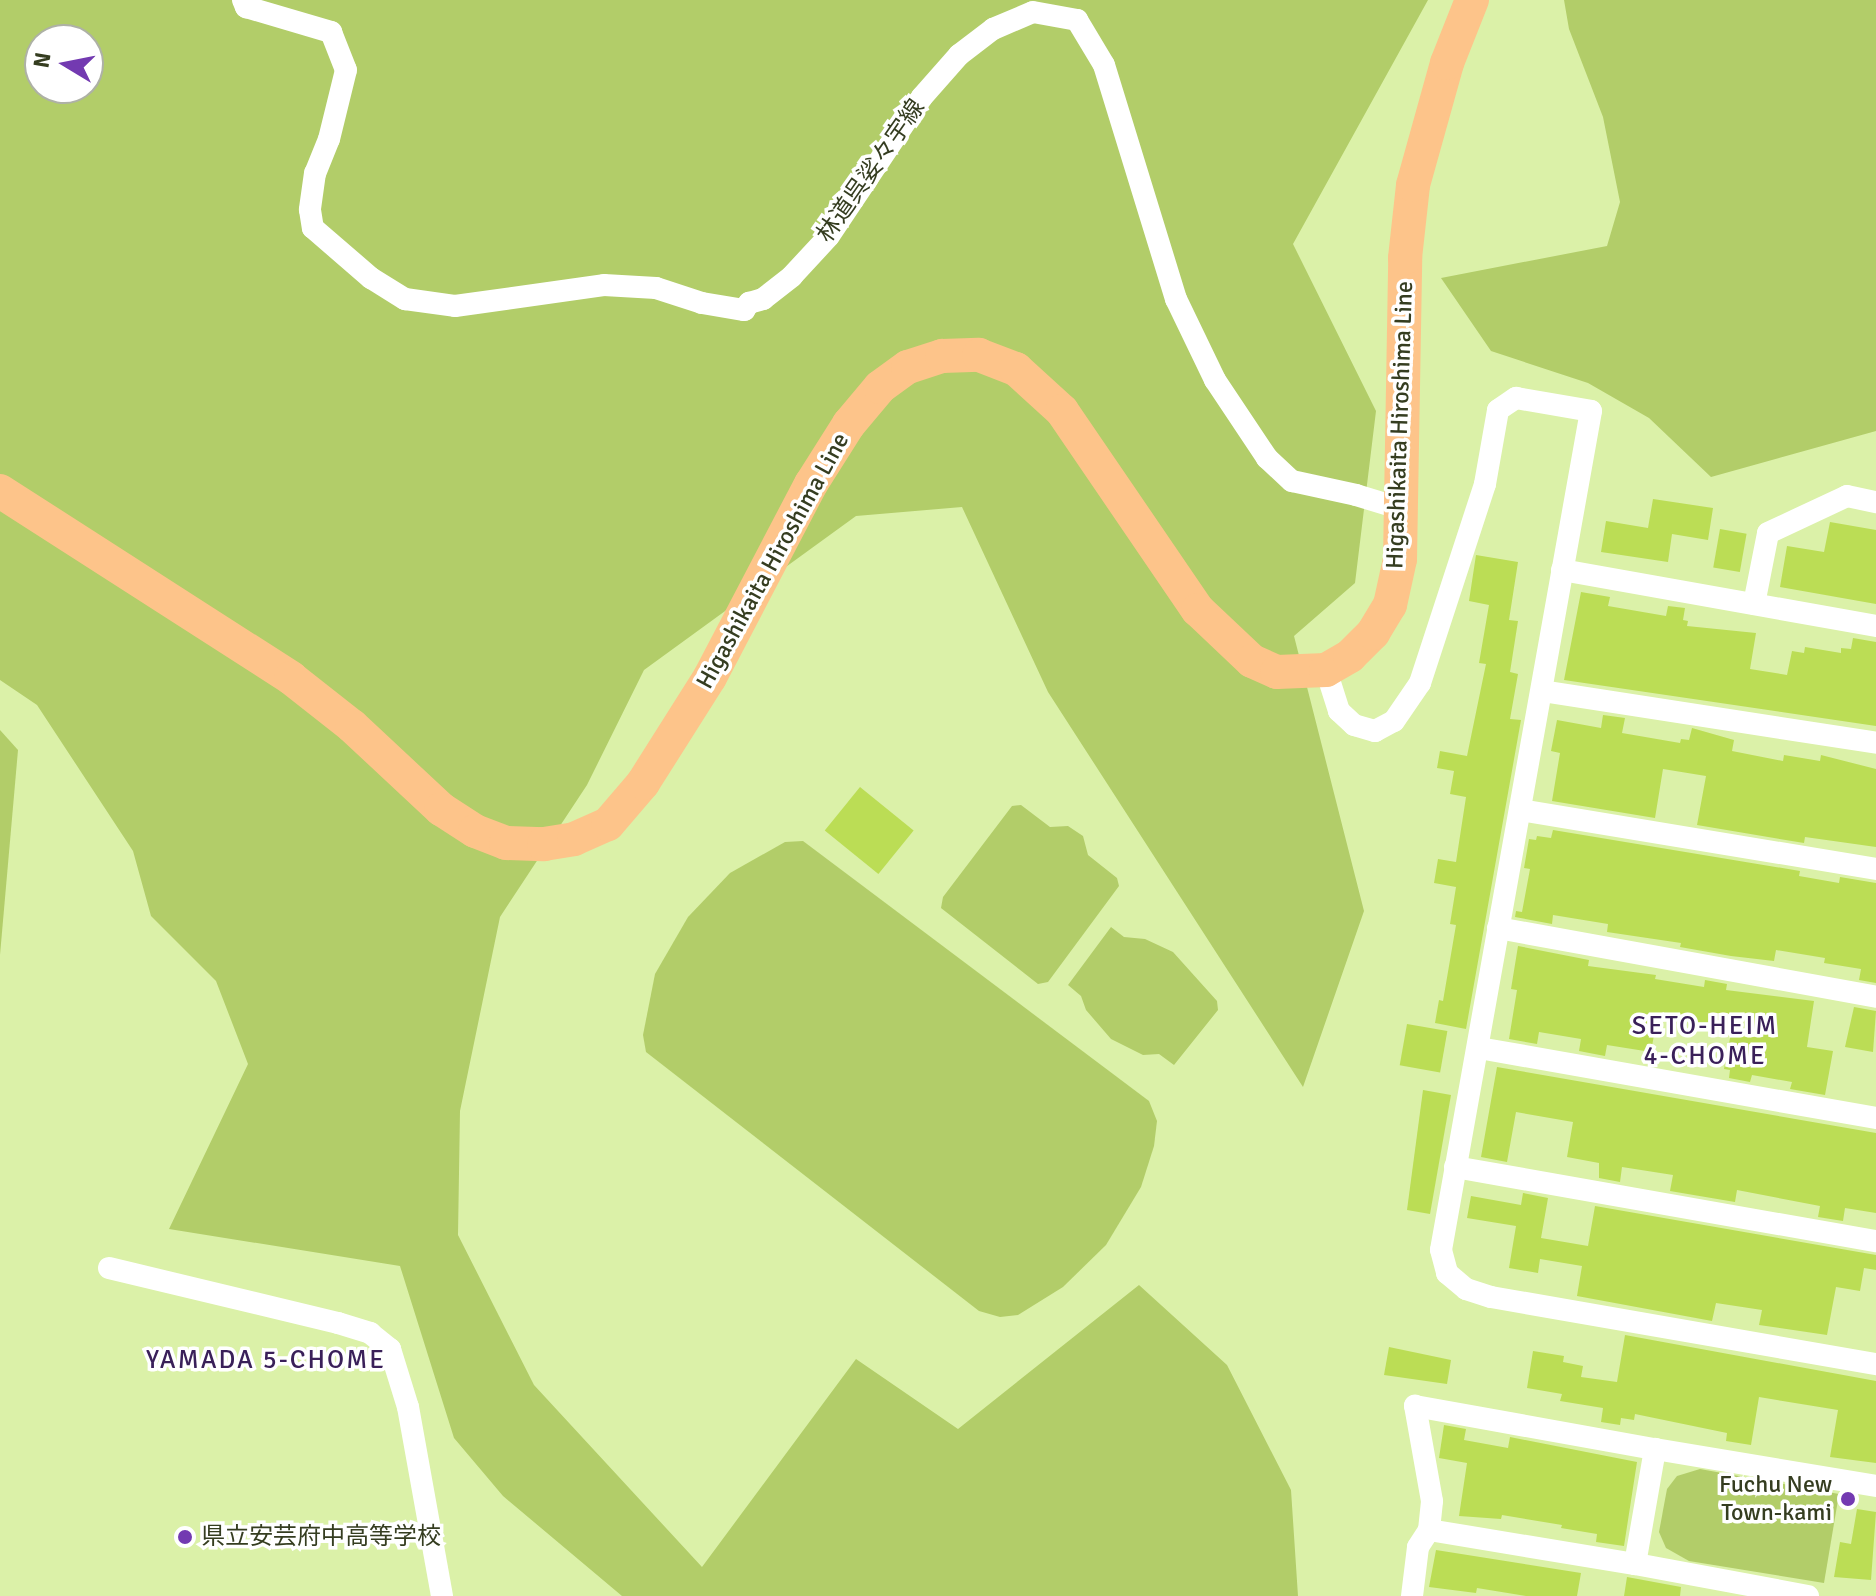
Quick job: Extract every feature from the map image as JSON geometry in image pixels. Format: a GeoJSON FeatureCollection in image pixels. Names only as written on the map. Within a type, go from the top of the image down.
{"type":"FeatureCollection","features":[{"type":"Feature","properties":{"kind":"main road","name":"Higashikaita Hiroshima Line"},"geometry":{"type":"LineString","coordinates":[[0,491],[291,678],[352,726],[441,809],[475,831],[506,843],[544,844],[574,839],[608,824],[643,783],[710,677],[811,484],[849,424],[880,387],[908,367],[942,356],[979,355],[1016,369],[1062,411],[1198,610],[1252,661],[1277,672],[1326,670],[1350,656],[1373,633],[1390,605],[1400,559],[1405,258],[1413,185],[1447,63],[1472,0]]}},
{"type":"Feature","properties":{"kind":"street","name":"林道呉娑々宇線"},"geometry":{"type":"LineString","coordinates":[[243,0],[246,7],[331,32],[346,70],[329,139],[315,173],[310,210],[313,228],[371,278],[405,299],[455,306],[604,285],[656,288],[702,303],[744,310],[749,303],[763,299],[792,276],[829,236],[922,97],[959,55],[993,29],[1033,12],[1077,20],[1104,65],[1176,299],[1215,380],[1267,458],[1292,481],[1402,509]]}},
{"type":"Feature","properties":{"kind":"street"},"geometry":{"type":"LineString","coordinates":[[1326,670],[1339,711],[1354,725],[1375,731],[1394,721],[1420,683],[1485,484],[1498,410],[1516,398],[1591,411],[1441,1250],[1447,1273],[1466,1289],[1876,1364]]}},
{"type":"Feature","properties":{"kind":"street"},"geometry":{"type":"LineString","coordinates":[[1754,604],[1768,533],[1847,496],[1876,502]]}},
{"type":"Feature","properties":{"kind":"street"},"geometry":{"type":"LineString","coordinates":[[1562,570],[1876,626]]}},
{"type":"Feature","properties":{"kind":"street"},"geometry":{"type":"LineString","coordinates":[[1542,691],[1876,743]]}},
{"type":"Feature","properties":{"kind":"street"},"geometry":{"type":"LineString","coordinates":[[1520,810],[1876,869]]}},
{"type":"Feature","properties":{"kind":"street"},"geometry":{"type":"LineString","coordinates":[[1498,928],[1876,997]]}},
{"type":"Feature","properties":{"kind":"street"},"geometry":{"type":"LineString","coordinates":[[1479,1048],[1876,1118]]}},
{"type":"Feature","properties":{"kind":"street"},"geometry":{"type":"LineString","coordinates":[[1455,1167],[1876,1241]]}},
{"type":"Feature","properties":{"kind":"street"},"geometry":{"type":"LineString","coordinates":[[109,1268],[338,1323],[370,1333],[390,1349],[408,1407],[442,1596]]}},
{"type":"Feature","properties":{"kind":"street"},"geometry":{"type":"LineString","coordinates":[[1412,1596],[1418,1547],[1429,1530],[1432,1501],[1415,1406],[1876,1486]]}},
{"type":"Feature","properties":{"kind":"street"},"geometry":{"type":"LineString","coordinates":[[1635,1564],[1655,1449]]}},
{"type":"Feature","properties":{"kind":"street"},"geometry":{"type":"LineString","coordinates":[[1429,1530],[1808,1596]]}},
{"type":"Feature","properties":{"kind":"green space"},"geometry":{"type":"Polygon","coordinates":[[[0,0],[1428,0],[1293,244],[1376,411],[1355,583],[1294,636],[1364,911],[1303,1087],[1048,692],[962,507],[856,516],[644,670],[587,785],[500,917],[460,1111],[458,1235],[534,1385],[702,1567],[856,1359],[958,1429],[1139,1285],[1227,1365],[1291,1490],[1298,1596],[622,1596],[503,1496],[454,1438],[400,1266],[169,1229],[248,1064],[216,981],[151,916],[133,851],[37,705],[0,680],[0,0]]]}},
{"type":"Feature","properties":{"kind":"green space"},"geometry":{"type":"Polygon","coordinates":[[[1564,0],[1876,0],[1876,431],[1711,477],[1649,418],[1588,383],[1491,351],[1441,278],[1607,246],[1620,202],[1603,117],[1569,29],[1564,0]]]}},
{"type":"Feature","properties":{"kind":"green space"},"geometry":{"type":"Polygon","coordinates":[[[0,730],[18,750],[0,955],[0,730]]]}},
{"type":"Feature","properties":{"kind":"green space"},"geometry":{"type":"Polygon","coordinates":[[[1021,805],[1050,827],[1068,826],[1083,836],[1088,855],[1117,878],[1119,886],[1048,982],[1038,984],[941,908],[943,897],[1012,806],[1021,805]]]}},
{"type":"Feature","properties":{"kind":"green space"},"geometry":{"type":"Polygon","coordinates":[[[803,841],[1149,1101],[1157,1121],[1154,1146],[1141,1187],[1106,1245],[1063,1287],[1018,1315],[1000,1317],[979,1311],[646,1052],[643,1035],[655,974],[688,917],[730,873],[785,842],[803,841]]]}},
{"type":"Feature","properties":{"kind":"green space"},"geometry":{"type":"Polygon","coordinates":[[[1111,927],[1124,937],[1145,939],[1173,952],[1217,1001],[1218,1010],[1174,1065],[1159,1054],[1143,1055],[1111,1039],[1086,1010],[1081,996],[1068,985],[1111,927]]]}},
{"type":"Feature","properties":{"kind":"green space"},"geometry":{"type":"Polygon","coordinates":[[[1700,1469],[1839,1494],[1824,1583],[1689,1561],[1666,1548],[1659,1532],[1667,1489],[1677,1476],[1700,1469]]]}},
{"type":"Feature","properties":{"kind":"building"},"geometry":{"type":"Polygon","coordinates":[[[1653,499],[1713,508],[1708,540],[1672,534],[1668,562],[1601,552],[1606,521],[1648,528],[1653,499]]]}},
{"type":"Feature","properties":{"kind":"building"},"geometry":{"type":"Polygon","coordinates":[[[1830,522],[1876,530],[1876,604],[1780,587],[1787,546],[1824,552],[1830,522]]]}},
{"type":"Feature","properties":{"kind":"building"},"geometry":{"type":"Polygon","coordinates":[[[1720,529],[1747,534],[1740,572],[1713,567],[1720,529]]]}},
{"type":"Feature","properties":{"kind":"building"},"geometry":{"type":"Polygon","coordinates":[[[1476,555],[1518,562],[1509,620],[1518,621],[1510,672],[1518,674],[1510,719],[1521,720],[1466,1029],[1435,1023],[1439,1000],[1443,1001],[1456,925],[1450,924],[1456,887],[1434,883],[1438,859],[1456,862],[1466,797],[1450,794],[1454,771],[1437,768],[1440,751],[1467,756],[1486,664],[1479,663],[1489,605],[1469,601],[1476,555]]]}},
{"type":"Feature","properties":{"kind":"building"},"geometry":{"type":"Polygon","coordinates":[[[1581,592],[1610,597],[1608,606],[1666,616],[1668,606],[1685,608],[1683,620],[1688,621],[1687,626],[1756,633],[1750,669],[1787,675],[1792,651],[1804,653],[1805,647],[1841,653],[1841,648],[1851,649],[1853,638],[1876,642],[1876,726],[1564,680],[1581,592]]]}},
{"type":"Feature","properties":{"kind":"building"},"geometry":{"type":"Polygon","coordinates":[[[1603,715],[1625,718],[1622,733],[1680,743],[1681,739],[1689,740],[1692,728],[1734,740],[1732,751],[1783,761],[1784,755],[1820,761],[1821,755],[1876,769],[1876,847],[1805,837],[1804,843],[1697,825],[1706,776],[1663,769],[1655,818],[1552,801],[1560,753],[1551,751],[1557,720],[1601,728],[1603,715]]]}},
{"type":"Feature","properties":{"kind":"building"},"geometry":{"type":"Polygon","coordinates":[[[860,787],[914,830],[878,874],[825,831],[860,787]]]}},
{"type":"Feature","properties":{"kind":"building"},"geometry":{"type":"Polygon","coordinates":[[[1553,830],[1800,871],[1799,876],[1839,883],[1840,877],[1876,883],[1876,983],[1859,980],[1861,969],[1824,963],[1825,958],[1776,950],[1774,961],[1731,956],[1680,947],[1681,943],[1607,932],[1608,924],[1553,915],[1552,924],[1515,917],[1516,911],[1522,912],[1530,869],[1524,868],[1529,839],[1536,840],[1537,836],[1551,838],[1553,830]]]}},
{"type":"Feature","properties":{"kind":"building"},"geometry":{"type":"Polygon","coordinates":[[[1518,946],[1589,960],[1588,966],[1656,975],[1655,979],[1704,987],[1705,980],[1727,984],[1726,990],[1814,1001],[1807,1047],[1833,1051],[1825,1095],[1790,1089],[1792,1082],[1752,1075],[1750,1082],[1729,1078],[1730,1070],[1724,1069],[1732,1028],[1657,1018],[1651,1052],[1607,1045],[1605,1056],[1579,1051],[1581,1039],[1539,1032],[1537,1044],[1509,1039],[1517,990],[1511,989],[1518,946]]]}},
{"type":"Feature","properties":{"kind":"building"},"geometry":{"type":"Polygon","coordinates":[[[1854,1007],[1876,1011],[1873,1052],[1845,1047],[1854,1007]]]}},
{"type":"Feature","properties":{"kind":"building"},"geometry":{"type":"Polygon","coordinates":[[[1407,1024],[1447,1031],[1440,1072],[1400,1065],[1407,1024]]]}},
{"type":"Feature","properties":{"kind":"building"},"geometry":{"type":"Polygon","coordinates":[[[1497,1067],[1876,1133],[1876,1213],[1845,1208],[1843,1221],[1818,1217],[1820,1206],[1737,1190],[1735,1202],[1670,1191],[1673,1175],[1622,1167],[1620,1182],[1599,1178],[1599,1163],[1567,1157],[1573,1122],[1516,1112],[1507,1162],[1481,1157],[1497,1067]]]}},
{"type":"Feature","properties":{"kind":"building"},"geometry":{"type":"Polygon","coordinates":[[[1423,1090],[1451,1095],[1430,1214],[1407,1210],[1423,1090]]]}},
{"type":"Feature","properties":{"kind":"building"},"geometry":{"type":"Polygon","coordinates":[[[1523,1193],[1548,1198],[1541,1238],[1588,1246],[1595,1206],[1876,1255],[1876,1270],[1864,1268],[1860,1291],[1836,1287],[1827,1335],[1759,1325],[1762,1310],[1716,1303],[1712,1321],[1577,1296],[1582,1266],[1540,1259],[1538,1273],[1509,1268],[1516,1226],[1467,1218],[1471,1196],[1521,1205],[1523,1193]]]}},
{"type":"Feature","properties":{"kind":"building"},"geometry":{"type":"Polygon","coordinates":[[[1625,1335],[1876,1381],[1876,1463],[1830,1457],[1838,1410],[1759,1397],[1751,1445],[1726,1441],[1727,1433],[1635,1414],[1634,1420],[1621,1418],[1620,1425],[1601,1422],[1603,1408],[1560,1401],[1562,1394],[1527,1388],[1533,1351],[1564,1356],[1563,1362],[1583,1366],[1581,1377],[1617,1382],[1625,1335]]]}},
{"type":"Feature","properties":{"kind":"building"},"geometry":{"type":"Polygon","coordinates":[[[1389,1347],[1451,1360],[1447,1384],[1384,1375],[1389,1347]]]}},
{"type":"Feature","properties":{"kind":"building"},"geometry":{"type":"Polygon","coordinates":[[[1444,1425],[1466,1429],[1464,1440],[1508,1448],[1510,1437],[1637,1462],[1624,1546],[1596,1542],[1597,1534],[1561,1528],[1562,1525],[1502,1515],[1501,1519],[1459,1516],[1467,1463],[1439,1458],[1444,1425]]]}},
{"type":"Feature","properties":{"kind":"building"},"geometry":{"type":"Polygon","coordinates":[[[1857,1509],[1876,1512],[1871,1580],[1834,1577],[1840,1542],[1851,1544],[1857,1509]]]}},
{"type":"Feature","properties":{"kind":"building"},"geometry":{"type":"Polygon","coordinates":[[[1436,1550],[1581,1573],[1577,1596],[1526,1596],[1477,1588],[1476,1593],[1429,1587],[1436,1550]]]}},
{"type":"Feature","properties":{"kind":"building"},"geometry":{"type":"Polygon","coordinates":[[[1627,1577],[1681,1587],[1680,1596],[1624,1596],[1627,1577]]]}},
{"type":"Feature","properties":{"kind":"place","name":"Fuchu New Town-kami"},"geometry":{"type":"Point","coordinates":[1848,1499]}},
{"type":"Feature","properties":{"kind":"place","name":"県立安芸府中高等学校"},"geometry":{"type":"Point","coordinates":[185,1537]}},
{"type":"Feature","properties":{"kind":"district","name":"SETO-HEIM 4-CHOME"},"geometry":{"type":"Point","coordinates":[1705,1042]}},
{"type":"Feature","properties":{"kind":"district","name":"YAMADA 5-CHOME"},"geometry":{"type":"Point","coordinates":[266,1361]}}]}
